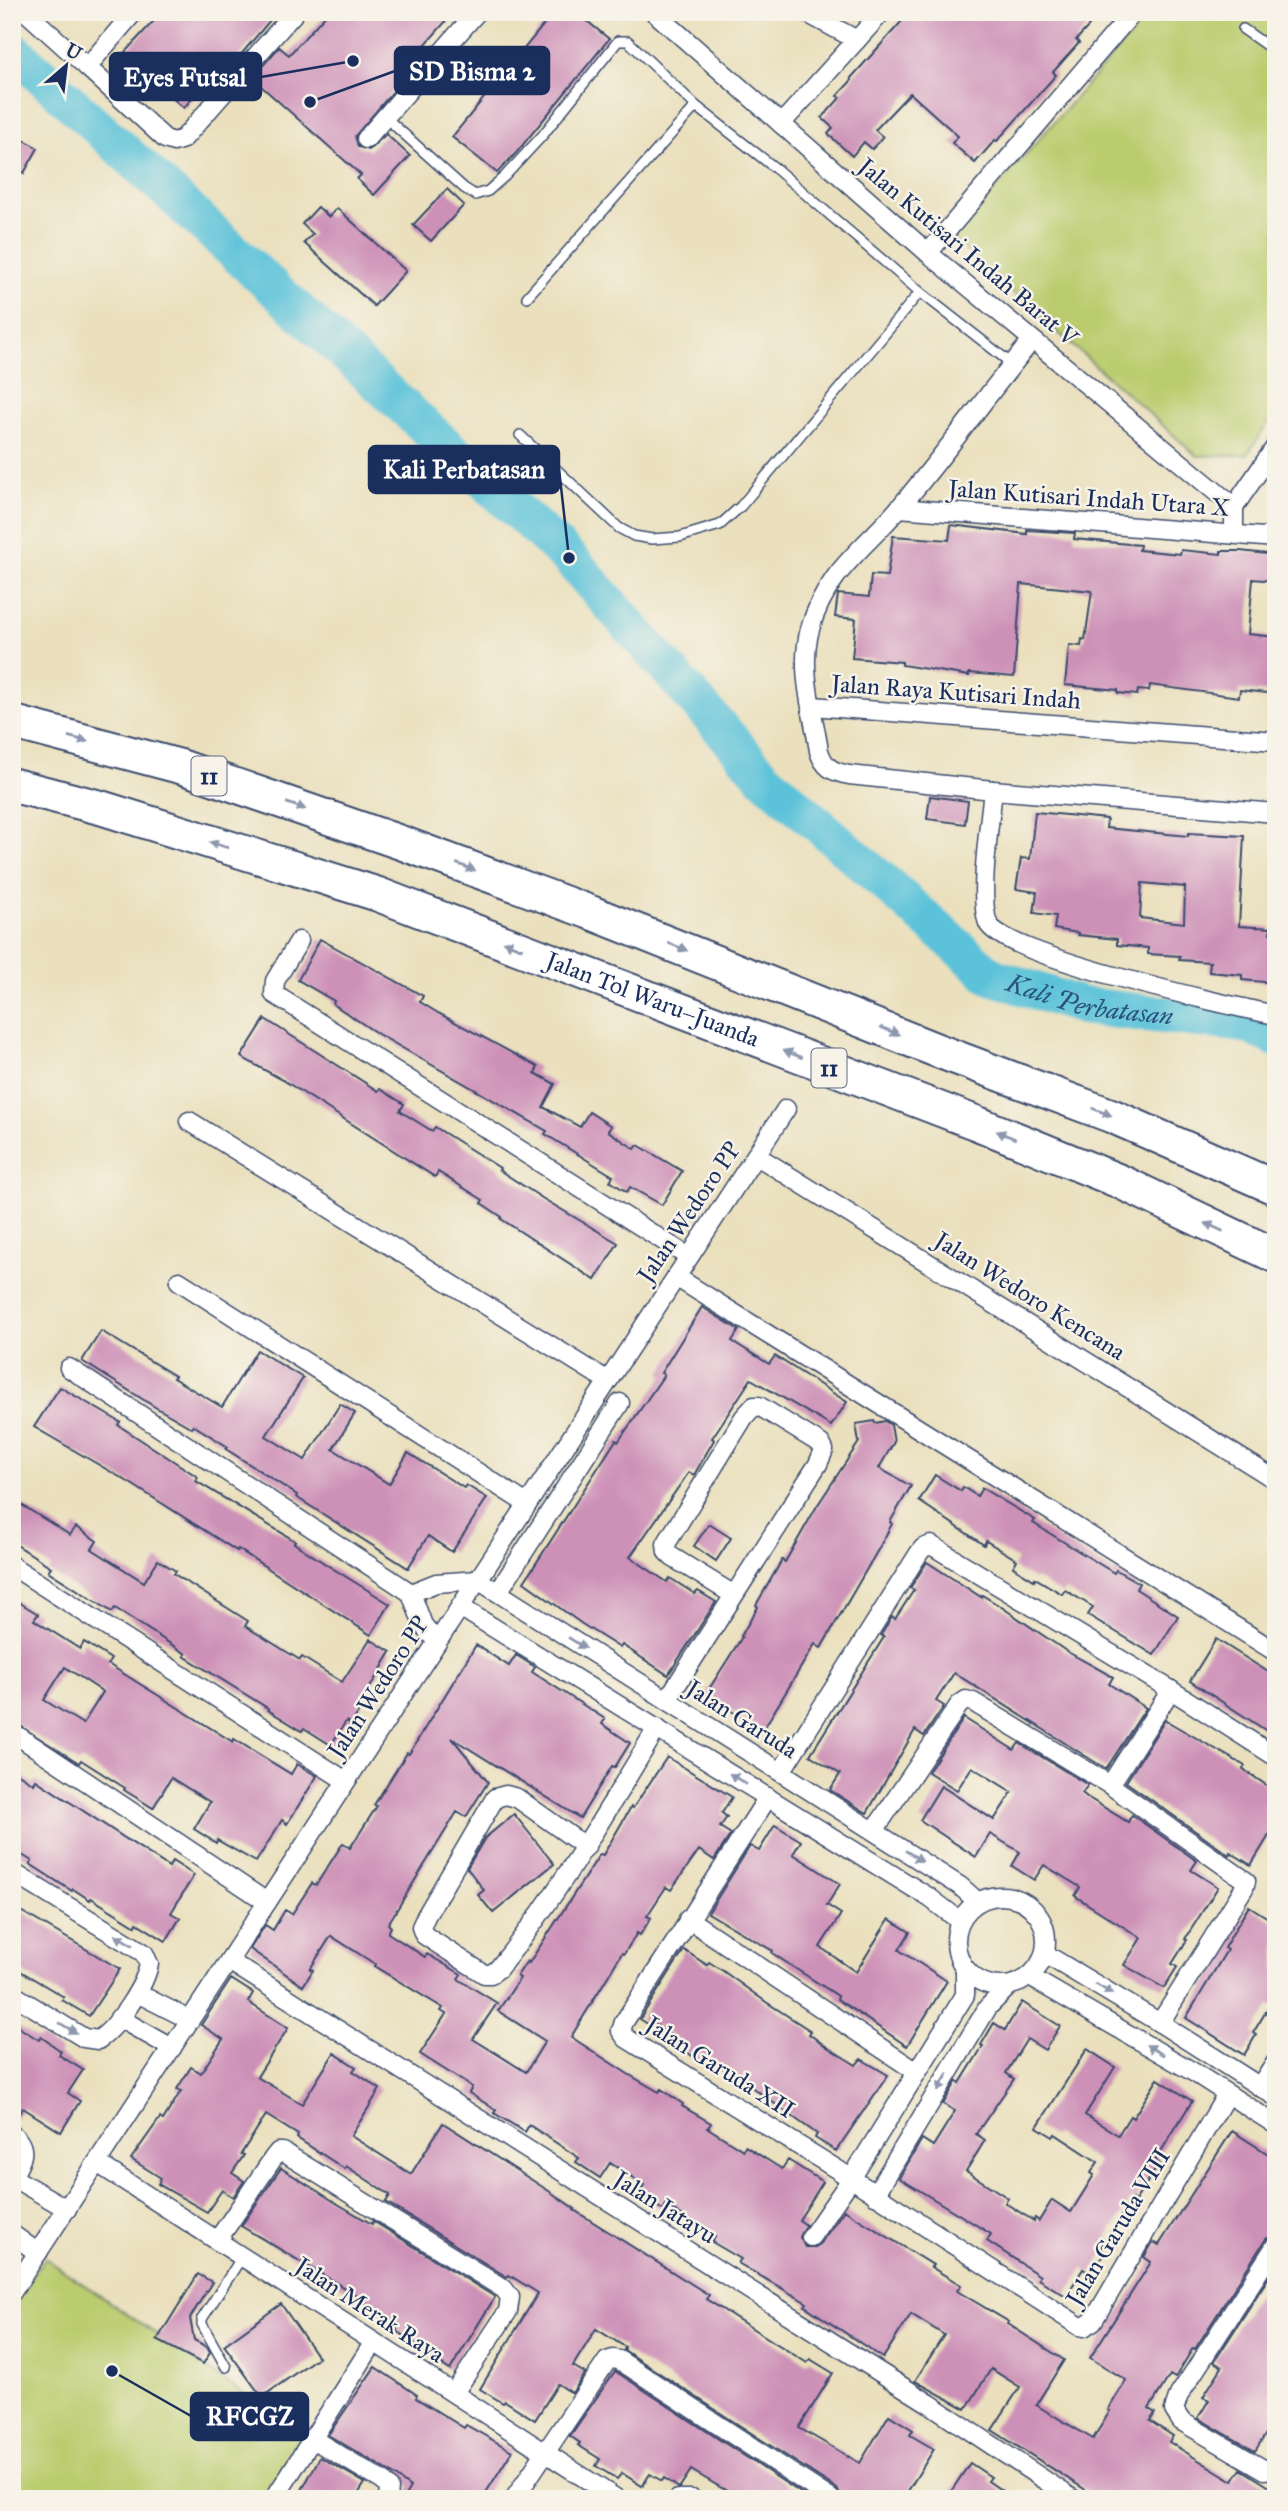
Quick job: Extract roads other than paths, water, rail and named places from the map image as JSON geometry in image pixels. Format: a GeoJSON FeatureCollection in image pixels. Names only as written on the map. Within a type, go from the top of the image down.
{"type":"FeatureCollection","features":[{"type":"Feature","properties":{"kind":"highway","name":"11"},"geometry":{"type":"LineString","coordinates":[[12,722],[182,767],[402,843],[592,913],[936,1050],[1112,1116],[1276,1188]]}},
{"type":"Feature","properties":{"kind":"highway","name":"Jalan Tol Waru–Juanda"},"geometry":{"type":"LineString","coordinates":[[12,785],[102,808],[377,894],[979,1124],[1121,1182],[1276,1256]]}},
{"type":"Feature","properties":{"kind":"street"},"geometry":{"type":"LineString","coordinates":[[26,12],[165,139],[174,142],[183,139],[295,12]]}},
{"type":"Feature","properties":{"kind":"street"},"geometry":{"type":"LineString","coordinates":[[86,67],[134,12]]}},
{"type":"Feature","properties":{"kind":"street"},"geometry":{"type":"LineString","coordinates":[[366,139],[477,12]]}},
{"type":"Feature","properties":{"kind":"street","name":"Jalan Kutisari Indah Barat V"},"geometry":{"type":"LineString","coordinates":[[654,12],[928,253],[1234,508]]}},
{"type":"Feature","properties":{"kind":"street"},"geometry":{"type":"LineString","coordinates":[[805,12],[857,40]]}},
{"type":"Feature","properties":{"kind":"street"},"geometry":{"type":"LineString","coordinates":[[781,124],[882,12]]}},
{"type":"Feature","properties":{"kind":"street"},"geometry":{"type":"LineString","coordinates":[[928,253],[1133,12]]}},
{"type":"Feature","properties":{"kind":"street"},"geometry":{"type":"LineString","coordinates":[[812,706],[806,661],[807,644],[814,618],[837,573],[899,508],[1032,340]]}},
{"type":"Feature","properties":{"kind":"street"},"geometry":{"type":"LineString","coordinates":[[1234,534],[1234,508],[1276,446]]}},
{"type":"Feature","properties":{"kind":"street","name":"Jalan Kutisari Indah Utara X"},"geometry":{"type":"LineString","coordinates":[[899,508],[1276,537]]}},
{"type":"Feature","properties":{"kind":"street","name":"Jalan Raya Kutisari Indah"},"geometry":{"type":"LineString","coordinates":[[1276,741],[812,706],[822,761],[835,772],[993,790],[1276,813]]}},
{"type":"Feature","properties":{"kind":"street"},"geometry":{"type":"LineString","coordinates":[[993,790],[984,899],[988,922],[995,932],[1045,954],[1101,972],[1276,1016]]}},
{"type":"Feature","properties":{"kind":"street"},"geometry":{"type":"LineString","coordinates":[[299,941],[275,981],[274,994],[690,1256]]}},
{"type":"Feature","properties":{"kind":"street","name":"Jalan Wedoro PP"},"geometry":{"type":"LineString","coordinates":[[12,2292],[786,1109]]}},
{"type":"Feature","properties":{"kind":"street"},"geometry":{"type":"LineString","coordinates":[[189,1121],[608,1381]]}},
{"type":"Feature","properties":{"kind":"street","name":"Jalan Wedoro Kencana"},"geometry":{"type":"LineString","coordinates":[[757,1156],[1276,1479]]}},
{"type":"Feature","properties":{"kind":"street"},"geometry":{"type":"LineString","coordinates":[[676,1277],[1276,1652]]}},
{"type":"Feature","properties":{"kind":"street"},"geometry":{"type":"LineString","coordinates":[[179,1280],[527,1504]]}},
{"type":"Feature","properties":{"kind":"street"},"geometry":{"type":"LineString","coordinates":[[69,1368],[411,1593],[423,1625],[437,1642]]}},
{"type":"Feature","properties":{"kind":"street"},"geometry":{"type":"LineString","coordinates":[[498,1592],[620,1403]]}},
{"type":"Feature","properties":{"kind":"street"},"geometry":{"type":"LineString","coordinates":[[667,1700],[818,1464],[824,1450],[821,1444],[759,1406],[754,1406],[744,1417],[666,1544],[671,1557],[734,1595]]}},
{"type":"Feature","properties":{"kind":"street"},"geometry":{"type":"LineString","coordinates":[[781,1772],[919,1553],[927,1546],[941,1550],[1276,1757]]}},
{"type":"Feature","properties":{"kind":"street"},"geometry":{"type":"LineString","coordinates":[[12,1566],[346,1781]]}},
{"type":"Feature","properties":{"kind":"street"},"geometry":{"type":"LineString","coordinates":[[411,1593],[436,1583],[478,1580]]}},
{"type":"Feature","properties":{"kind":"street","name":"Jalan Garuda"},"geometry":{"type":"LineString","coordinates":[[478,1580],[960,1886],[978,1902]]}},
{"type":"Feature","properties":{"kind":"street"},"geometry":{"type":"LineString","coordinates":[[460,1607],[930,1898],[960,1922]]}},
{"type":"Feature","properties":{"kind":"street"},"geometry":{"type":"LineString","coordinates":[[521,1644],[538,1618]]}},
{"type":"Feature","properties":{"kind":"street"},"geometry":{"type":"LineString","coordinates":[[1111,1785],[1171,1690]]}},
{"type":"Feature","properties":{"kind":"street"},"geometry":{"type":"LineString","coordinates":[[874,1831],[959,1704],[966,1700],[1111,1785],[1246,1881],[1160,2023]]}},
{"type":"Feature","properties":{"kind":"street"},"geometry":{"type":"LineString","coordinates":[[586,1847],[517,1798],[506,1795],[495,1798],[426,1916],[421,1927],[424,1935],[484,1974],[491,1974],[498,1969],[534,1926],[586,1847],[657,1728]]}},
{"type":"Feature","properties":{"kind":"street"},"geometry":{"type":"LineString","coordinates":[[695,1752],[712,1728]]}},
{"type":"Feature","properties":{"kind":"street"},"geometry":{"type":"LineString","coordinates":[[12,1732],[267,1902]]}},
{"type":"Feature","properties":{"kind":"street","name":"Jalan Garuda XII"},"geometry":{"type":"LineString","coordinates":[[768,1797],[624,2022],[622,2034],[851,2179]]}},
{"type":"Feature","properties":{"kind":"street"},"geometry":{"type":"LineString","coordinates":[[815,1826],[830,1803]]}},
{"type":"Feature","properties":{"kind":"street"},"geometry":{"type":"LineString","coordinates":[[12,1872],[145,1952],[148,1959],[148,1969],[137,1993],[102,2038],[89,2040],[12,1994]]}},
{"type":"Feature","properties":{"kind":"street"},"geometry":{"type":"LineString","coordinates":[[875,2195],[988,2007],[1009,1986],[1030,1977],[1045,1955],[1043,1924],[1028,1906],[1008,1897],[992,1897],[978,1902],[960,1922],[956,1938],[957,1955],[965,1970],[985,1984],[1009,1986]]}},
{"type":"Feature","properties":{"kind":"street"},"geometry":{"type":"LineString","coordinates":[[688,1919],[917,2072]]}},
{"type":"Feature","properties":{"kind":"street"},"geometry":{"type":"LineString","coordinates":[[1045,1955],[1160,2023],[1276,2097]]}},
{"type":"Feature","properties":{"kind":"street","name":"Jalan Jatayu"},"geometry":{"type":"LineString","coordinates":[[229,1961],[919,2396],[1073,2499]]}},
{"type":"Feature","properties":{"kind":"street"},"geometry":{"type":"LineString","coordinates":[[811,2236],[851,2179],[965,1995],[965,1970]]}},
{"type":"Feature","properties":{"kind":"street"},"geometry":{"type":"LineString","coordinates":[[1030,1977],[1195,2073],[1276,2125]]}},
{"type":"Feature","properties":{"kind":"street"},"geometry":{"type":"LineString","coordinates":[[137,1993],[190,2020]]}},
{"type":"Feature","properties":{"kind":"street"},"geometry":{"type":"LineString","coordinates":[[120,2018],[172,2048]]}},
{"type":"Feature","properties":{"kind":"street"},"geometry":{"type":"LineString","coordinates":[[941,2034],[964,2047]]}},
{"type":"Feature","properties":{"kind":"street"},"geometry":{"type":"LineString","coordinates":[[1195,2073],[1208,2053]]}},
{"type":"Feature","properties":{"kind":"street"},"geometry":{"type":"LineString","coordinates":[[1260,2087],[1276,2062]]}},
{"type":"Feature","properties":{"kind":"street","name":"Jalan Garuda VIII"},"geometry":{"type":"LineString","coordinates":[[851,2179],[1084,2327],[1093,2320],[1227,2094]]}},
{"type":"Feature","properties":{"kind":"street"},"geometry":{"type":"LineString","coordinates":[[892,2113],[915,2128]]}},
{"type":"Feature","properties":{"kind":"street"},"geometry":{"type":"LineString","coordinates":[[12,2134],[23,2146],[24,2157],[12,2177],[67,2209]]}},
{"type":"Feature","properties":{"kind":"street"},"geometry":{"type":"LineString","coordinates":[[217,2241],[274,2157],[283,2151],[504,2289],[510,2297],[508,2311],[454,2393]]}},
{"type":"Feature","properties":{"kind":"street","name":"Jalan Merak Raya"},"geometry":{"type":"LineString","coordinates":[[97,2163],[617,2499]]}},
{"type":"Feature","properties":{"kind":"street"},"geometry":{"type":"LineString","coordinates":[[12,2234],[38,2253]]}},
{"type":"Feature","properties":{"kind":"street"},"geometry":{"type":"LineString","coordinates":[[1276,2245],[1179,2395],[1174,2410],[1181,2421],[1265,2470],[1276,2468]]}},
{"type":"Feature","properties":{"kind":"street"},"geometry":{"type":"LineString","coordinates":[[274,2499],[374,2342]]}},
{"type":"Feature","properties":{"kind":"street"},"geometry":{"type":"LineString","coordinates":[[514,2499],[607,2361],[616,2359],[831,2499]]}},
{"type":"Feature","properties":{"kind":"street"},"geometry":{"type":"LineString","coordinates":[[311,2438],[383,2481],[389,2488],[387,2499]]}},
{"type":"Feature","properties":{"kind":"street"},"geometry":{"type":"LineString","coordinates":[[678,2499],[692,2499]]}},
{"type":"Feature","properties":{"kind":"lane"},"geometry":{"type":"LineString","coordinates":[[1243,29],[1276,52]]}},
{"type":"Feature","properties":{"kind":"lane"},"geometry":{"type":"LineString","coordinates":[[385,117],[464,188],[475,195],[488,191],[542,136],[618,41],[624,40],[696,106],[775,168],[920,292],[1012,364]]}},
{"type":"Feature","properties":{"kind":"lane"},"geometry":{"type":"LineString","coordinates":[[527,297],[696,106]]}},
{"type":"Feature","properties":{"kind":"lane"},"geometry":{"type":"LineString","coordinates":[[520,435],[628,534],[665,540],[720,525],[741,506],[920,292]]}},
{"type":"Feature","properties":{"kind":"lane"},"geometry":{"type":"LineString","coordinates":[[226,2367],[202,2324],[202,2319],[242,2257]]}},
{"type":"Feature","properties":{"kind":"waterway","name":"Kali Perbatasan"},"geometry":{"type":"LineString","coordinates":[[12,49],[569,558],[764,777],[991,976],[1082,1006],[1246,1024],[1276,1038]]}},
{"type":"Feature","properties":{"kind":"place","name":"Eyes Futsal"},"geometry":{"type":"Point","coordinates":[353,61]}},
{"type":"Feature","properties":{"kind":"place","name":"SD Bisma 2"},"geometry":{"type":"Point","coordinates":[310,102]}},
{"type":"Feature","properties":{"kind":"place","name":"Kali Perbatasan"},"geometry":{"type":"Point","coordinates":[569,558]}},
{"type":"Feature","properties":{"kind":"place","name":"RFCGZ"},"geometry":{"type":"Point","coordinates":[112,2371]}}]}
